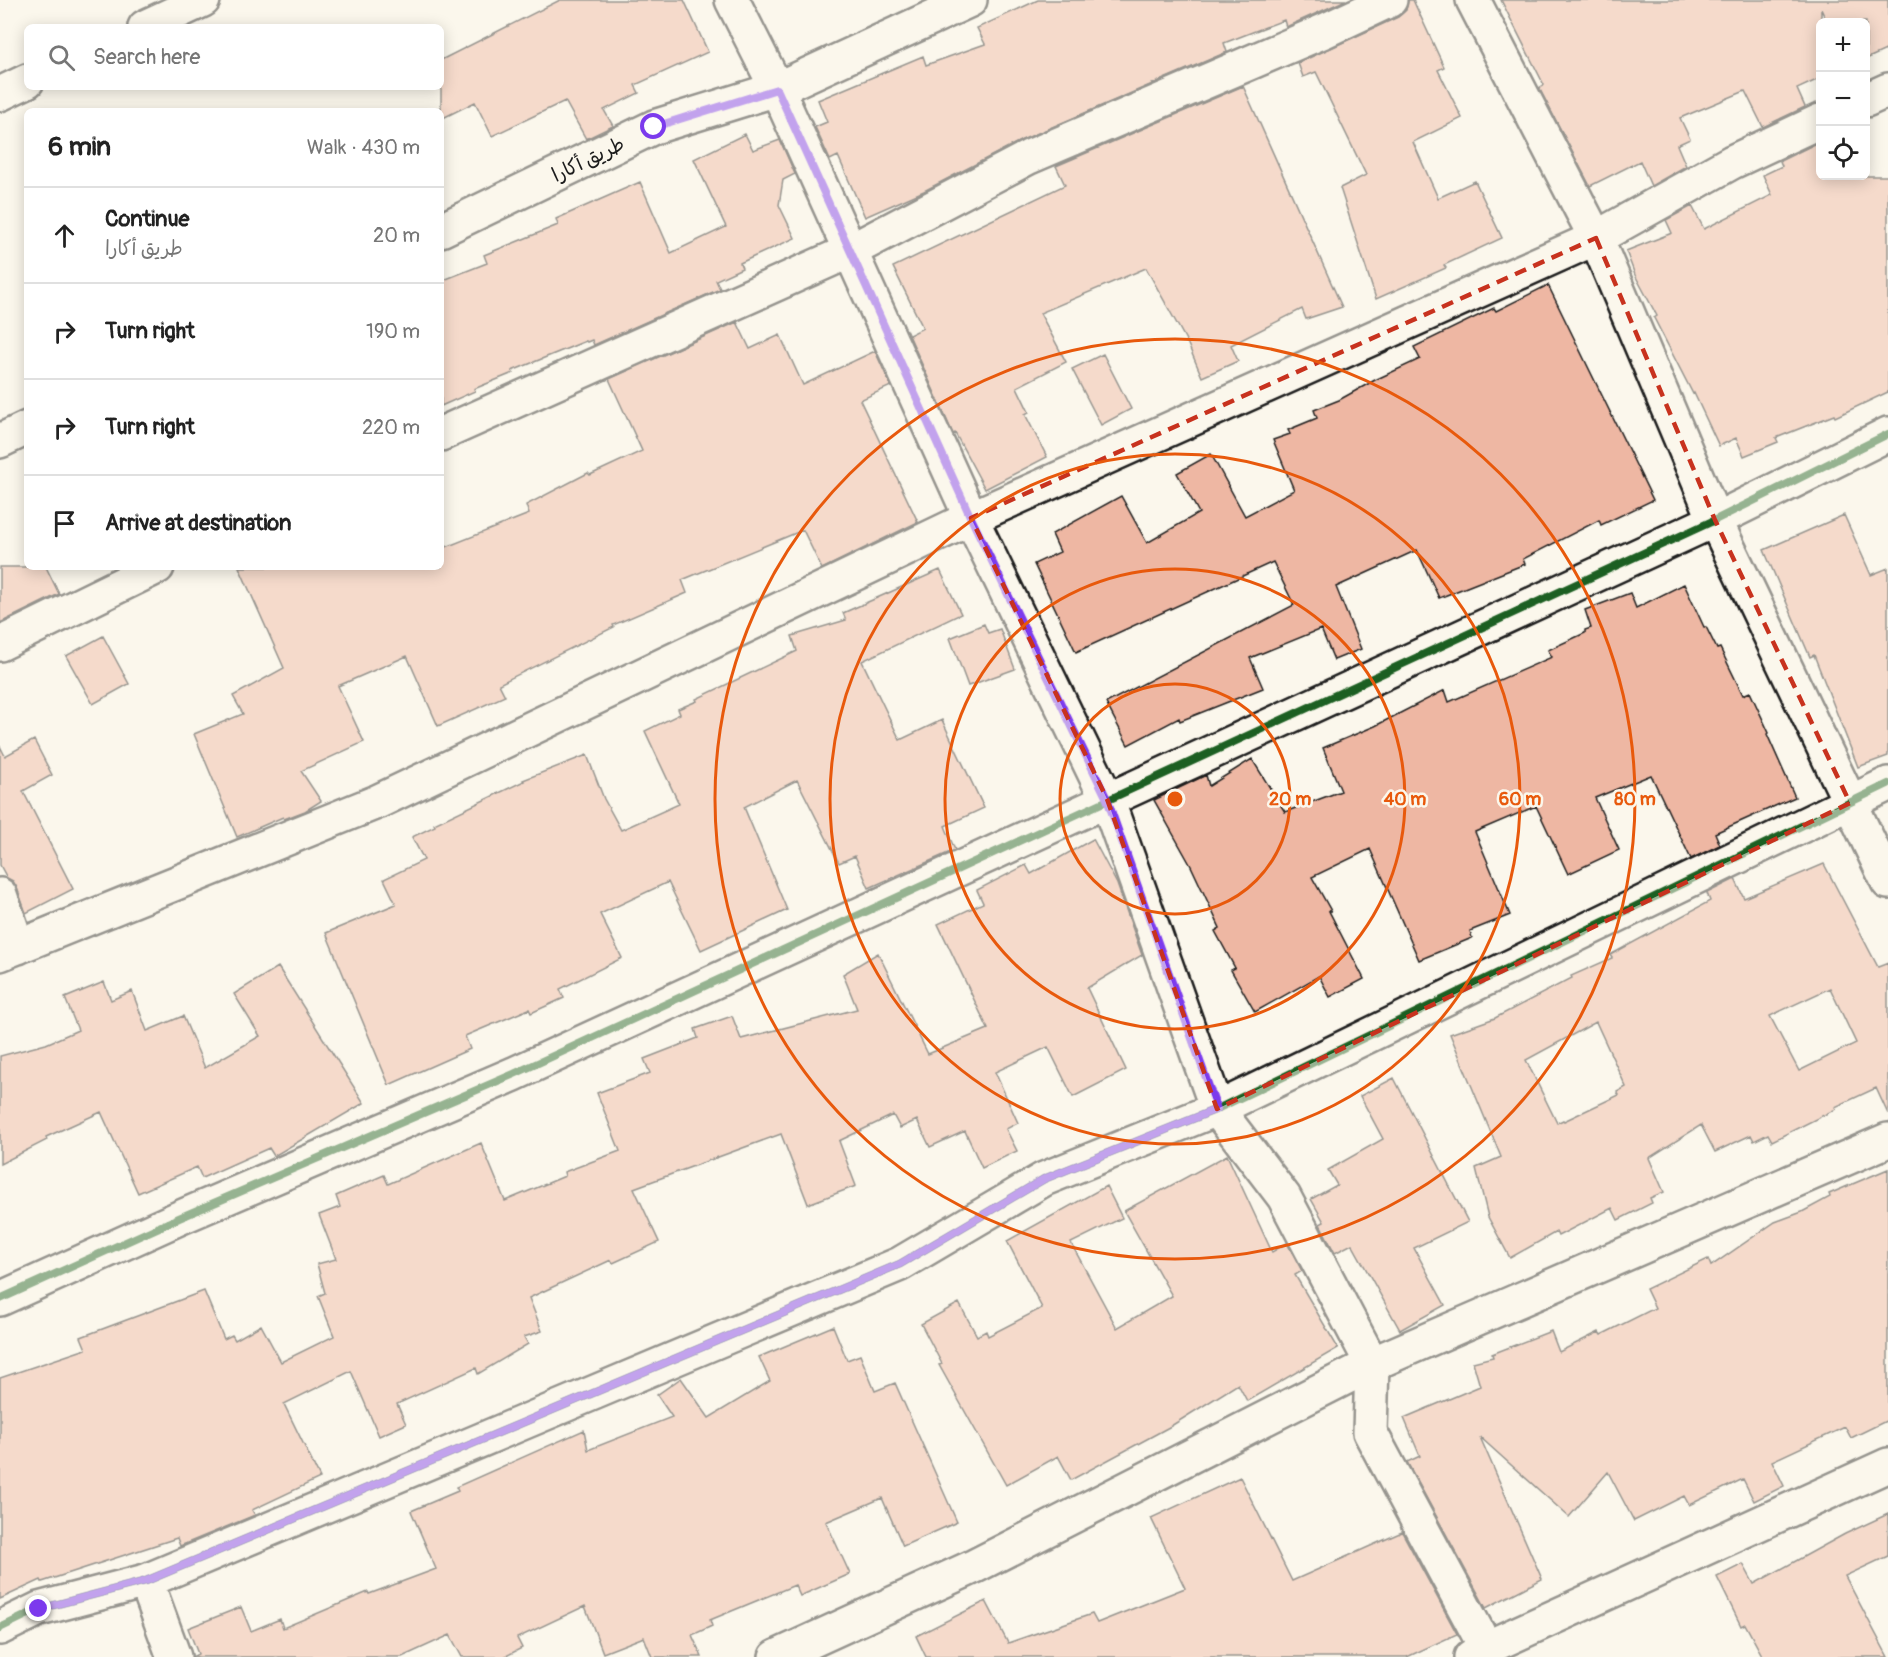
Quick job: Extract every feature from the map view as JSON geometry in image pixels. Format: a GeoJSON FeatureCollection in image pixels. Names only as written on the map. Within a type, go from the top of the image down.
{"type":"FeatureCollection","features":[{"type":"Feature","properties":{"kind":"street"},"geometry":{"type":"LineString","coordinates":[[151,24],[203,0]]}},
{"type":"Feature","properties":{"kind":"street"},"geometry":{"type":"LineString","coordinates":[[732,0],[777,89],[971,518],[1107,799],[1217,1109],[1284,1197],[1372,1364],[1370,1432],[1478,1653],[1888,1465]]}},
{"type":"Feature","properties":{"kind":"street","name":"طريق أكارا"},"geometry":{"type":"LineString","coordinates":[[444,229],[654,127],[777,89],[970,0]]}},
{"type":"Feature","properties":{"kind":"street"},"geometry":{"type":"LineString","coordinates":[[444,433],[850,251],[1029,157],[1324,31],[1390,0]]}},
{"type":"Feature","properties":{"kind":"street"},"geometry":{"type":"LineString","coordinates":[[1473,0],[1596,238],[1715,520],[1888,882]]}},
{"type":"Feature","properties":{"kind":"street"},"geometry":{"type":"LineString","coordinates":[[0,94],[24,82]]}},
{"type":"Feature","properties":{"kind":"street"},"geometry":{"type":"LineString","coordinates":[[1870,98],[1888,90]]}},
{"type":"Feature","properties":{"kind":"street"},"geometry":{"type":"LineString","coordinates":[[0,895],[9,951],[377,802],[971,518],[1596,238],[1732,162],[1816,123]]}},
{"type":"Feature","properties":{"kind":"street"},"geometry":{"type":"LineString","coordinates":[[0,441],[24,430]]}},
{"type":"Feature","properties":{"kind":"street"},"geometry":{"type":"LineString","coordinates":[[0,1299],[179,1218],[514,1074],[1715,520],[1888,434]]}},
{"type":"Feature","properties":{"kind":"street"},"geometry":{"type":"LineString","coordinates":[[0,644],[151,570]]}},
{"type":"Feature","properties":{"kind":"street"},"geometry":{"type":"LineString","coordinates":[[0,1628],[39,1609],[146,1581],[900,1264],[1044,1179],[1217,1109],[1888,784]]}},
{"type":"Feature","properties":{"kind":"street"},"geometry":{"type":"LineString","coordinates":[[776,1657],[975,1566],[1372,1364],[1888,1140]]}},
{"type":"Feature","properties":{"kind":"street"},"geometry":{"type":"LineString","coordinates":[[146,1581],[174,1657]]}},
{"type":"Feature","properties":{"kind":"highlighted area"},"geometry":{"type":"Polygon","coordinates":[[[1596,238],[1715,520],[1850,803],[1217,1109],[1107,799],[971,518],[1596,238]]]}},
{"type":"Feature","properties":{"kind":"building"},"geometry":{"type":"Polygon","coordinates":[[[560,0],[684,0],[708,52],[635,85],[639,93],[604,110],[613,126],[586,139],[565,101],[492,136],[475,102],[444,118],[444,108],[441,108],[441,90],[444,90],[444,58],[560,0]]]}},
{"type":"Feature","properties":{"kind":"building"},"geometry":{"type":"Polygon","coordinates":[[[1038,0],[1346,0],[1286,27],[1284,20],[1224,43],[1227,52],[1022,140],[924,191],[865,217],[838,156],[830,160],[815,127],[827,122],[818,100],[923,56],[926,65],[985,44],[977,28],[1038,0]]]}},
{"type":"Feature","properties":{"kind":"building"},"geometry":{"type":"Polygon","coordinates":[[[1408,0],[1413,0],[1444,67],[1438,70],[1462,118],[1413,142],[1438,198],[1475,181],[1502,238],[1444,265],[1446,268],[1376,299],[1340,188],[1366,175],[1316,72],[1303,77],[1298,63],[1398,17],[1406,10],[1408,0]]]}},
{"type":"Feature","properties":{"kind":"building"},"geometry":{"type":"Polygon","coordinates":[[[1501,0],[1888,0],[1888,49],[1870,57],[1870,18],[1825,18],[1821,9],[1821,18],[1816,18],[1816,80],[1797,89],[1805,107],[1763,127],[1745,91],[1680,118],[1690,139],[1677,145],[1686,166],[1651,186],[1640,161],[1590,186],[1539,88],[1544,85],[1501,0]]]}},
{"type":"Feature","properties":{"kind":"building"},"geometry":{"type":"Polygon","coordinates":[[[1243,86],[1342,307],[1306,319],[1302,309],[1231,345],[1238,361],[1202,377],[1187,342],[1146,268],[1040,313],[1066,362],[1017,387],[1029,412],[1025,414],[1047,457],[985,489],[955,433],[953,434],[909,335],[923,328],[893,267],[1065,185],[1056,166],[1243,86]]]}},
{"type":"Feature","properties":{"kind":"building"},"geometry":{"type":"Polygon","coordinates":[[[745,134],[753,150],[780,140],[795,174],[783,180],[779,205],[795,238],[740,263],[742,268],[716,280],[720,289],[594,345],[592,340],[586,341],[512,371],[513,373],[444,405],[444,280],[487,263],[484,255],[558,225],[556,219],[640,182],[671,253],[726,227],[694,159],[745,134]]]}},
{"type":"Feature","properties":{"kind":"building"},"geometry":{"type":"Polygon","coordinates":[[[1816,143],[1816,180],[1870,180],[1870,176],[1888,176],[1888,392],[1835,417],[1834,415],[1776,438],[1778,442],[1744,456],[1736,438],[1719,446],[1654,318],[1657,316],[1635,275],[1626,251],[1672,233],[1666,220],[1692,206],[1704,229],[1772,195],[1763,175],[1782,166],[1780,161],[1816,143]]]}},
{"type":"Feature","properties":{"kind":"building"},"geometry":{"type":"Polygon","coordinates":[[[1548,285],[1653,500],[1601,525],[1599,520],[1523,559],[1525,564],[1439,598],[1417,550],[1336,587],[1361,649],[1334,660],[1321,629],[1250,658],[1263,688],[1180,721],[1179,718],[1128,745],[1106,703],[1294,605],[1273,562],[1076,652],[1034,564],[1060,552],[1052,534],[1121,496],[1147,543],[1199,513],[1177,473],[1211,454],[1245,516],[1294,490],[1273,440],[1290,434],[1288,430],[1317,418],[1314,410],[1339,400],[1420,359],[1414,347],[1494,308],[1496,311],[1548,285]]]}},
{"type":"Feature","properties":{"kind":"building"},"geometry":{"type":"Polygon","coordinates":[[[737,322],[750,349],[780,335],[803,385],[875,351],[891,386],[860,400],[918,522],[822,569],[803,530],[682,580],[687,593],[613,625],[614,627],[499,684],[505,696],[438,726],[407,656],[338,686],[364,742],[301,771],[321,801],[305,811],[284,819],[283,817],[237,837],[194,734],[243,714],[233,696],[284,668],[240,570],[444,570],[444,548],[529,514],[526,505],[588,473],[590,475],[642,451],[609,379],[737,322]]]}},
{"type":"Feature","properties":{"kind":"building"},"geometry":{"type":"Polygon","coordinates":[[[1103,354],[1131,409],[1101,425],[1072,369],[1103,354]]]}},
{"type":"Feature","properties":{"kind":"building"},"geometry":{"type":"Polygon","coordinates":[[[1844,515],[1871,575],[1888,568],[1888,756],[1858,767],[1814,655],[1810,657],[1764,550],[1844,515]]]}},
{"type":"Feature","properties":{"kind":"building"},"geometry":{"type":"Polygon","coordinates":[[[0,567],[47,570],[59,594],[0,623],[0,567]]]}},
{"type":"Feature","properties":{"kind":"building"},"geometry":{"type":"Polygon","coordinates":[[[940,570],[961,614],[862,661],[900,740],[942,720],[984,808],[945,826],[955,850],[869,888],[855,856],[839,863],[797,780],[744,807],[787,910],[701,950],[668,882],[600,914],[622,958],[560,989],[564,998],[531,1013],[529,1009],[465,1036],[470,1049],[389,1085],[326,933],[396,904],[384,879],[424,860],[412,837],[523,780],[587,755],[604,799],[621,830],[679,804],[645,731],[680,714],[678,709],[697,701],[696,699],[797,651],[792,636],[846,620],[843,613],[940,570]]]}},
{"type":"Feature","properties":{"kind":"building"},"geometry":{"type":"Polygon","coordinates":[[[1684,584],[1704,627],[1717,649],[1720,648],[1743,695],[1750,692],[1795,797],[1715,833],[1720,845],[1691,859],[1651,775],[1595,798],[1619,850],[1568,874],[1536,806],[1475,832],[1510,915],[1470,931],[1472,938],[1419,960],[1370,849],[1312,877],[1364,979],[1330,997],[1319,976],[1255,1012],[1231,970],[1235,968],[1215,931],[1220,928],[1191,866],[1154,800],[1206,775],[1209,786],[1252,759],[1285,812],[1341,791],[1323,748],[1375,726],[1445,690],[1449,702],[1552,657],[1548,650],[1591,628],[1585,610],[1630,593],[1636,608],[1684,584]]]}},
{"type":"Feature","properties":{"kind":"building"},"geometry":{"type":"Polygon","coordinates":[[[984,624],[988,633],[1000,629],[1015,669],[968,686],[950,638],[984,624]]]}},
{"type":"Feature","properties":{"kind":"building"},"geometry":{"type":"Polygon","coordinates":[[[103,636],[129,684],[93,704],[66,656],[103,636]]]}},
{"type":"Feature","properties":{"kind":"building"},"geometry":{"type":"Polygon","coordinates":[[[34,740],[52,775],[23,791],[73,889],[26,913],[17,888],[13,881],[7,878],[0,865],[0,746],[5,756],[34,740]]]}},
{"type":"Feature","properties":{"kind":"building"},"geometry":{"type":"Polygon","coordinates":[[[1093,839],[1117,884],[1142,955],[1087,988],[1126,1070],[1073,1097],[1048,1047],[995,1072],[1018,1123],[1006,1129],[1017,1151],[982,1168],[965,1131],[930,1147],[917,1120],[900,1128],[893,1115],[839,1141],[856,1186],[808,1204],[781,1134],[634,1188],[659,1242],[613,1263],[611,1260],[529,1298],[542,1331],[524,1337],[528,1344],[478,1374],[476,1368],[397,1404],[406,1424],[379,1436],[351,1371],[284,1404],[320,1478],[252,1510],[255,1515],[180,1546],[177,1538],[42,1582],[41,1580],[0,1599],[0,1378],[86,1349],[81,1337],[204,1291],[224,1339],[232,1335],[235,1340],[261,1325],[281,1362],[334,1336],[318,1296],[325,1293],[317,1264],[336,1259],[319,1215],[340,1207],[336,1196],[384,1175],[388,1184],[481,1143],[505,1201],[565,1176],[564,1172],[620,1151],[597,1093],[650,1073],[644,1059],[698,1038],[695,1029],[732,1016],[741,1039],[857,1009],[843,974],[878,953],[928,1054],[988,1029],[938,924],[983,903],[977,890],[1026,865],[1031,874],[1093,839]]]}},
{"type":"Feature","properties":{"kind":"building"},"geometry":{"type":"Polygon","coordinates":[[[1824,864],[1878,967],[1888,963],[1888,1114],[1876,1088],[1772,1141],[1768,1134],[1754,1141],[1751,1135],[1715,1152],[1701,1125],[1649,1158],[1664,1192],[1650,1198],[1652,1203],[1618,1220],[1612,1208],[1558,1236],[1556,1232],[1510,1258],[1488,1217],[1476,1168],[1501,1157],[1450,1034],[1495,1018],[1572,978],[1571,976],[1612,958],[1610,955],[1710,901],[1707,893],[1735,879],[1744,898],[1824,864]],[[1830,988],[1770,1016],[1799,1071],[1856,1043],[1830,988]],[[1596,1022],[1526,1060],[1557,1123],[1619,1095],[1617,1092],[1626,1087],[1596,1022]]]}},
{"type":"Feature","properties":{"kind":"building"},"geometry":{"type":"Polygon","coordinates":[[[278,967],[364,1103],[274,1156],[269,1148],[202,1178],[197,1167],[138,1193],[101,1112],[46,1137],[47,1140],[0,1164],[0,1056],[46,1044],[78,1030],[65,998],[104,982],[111,1000],[132,991],[147,1031],[183,1016],[205,1068],[260,1036],[234,994],[278,967]]]}},
{"type":"Feature","properties":{"kind":"building"},"geometry":{"type":"Polygon","coordinates":[[[1394,1078],[1468,1222],[1414,1248],[1445,1305],[1400,1330],[1352,1244],[1335,1253],[1320,1224],[1324,1222],[1311,1199],[1337,1185],[1328,1170],[1383,1139],[1360,1096],[1394,1078]]]}},
{"type":"Feature","properties":{"kind":"building"},"geometry":{"type":"Polygon","coordinates":[[[1227,1155],[1272,1252],[1287,1243],[1302,1271],[1295,1275],[1338,1348],[1247,1401],[1238,1384],[1171,1426],[1071,1480],[1058,1456],[1006,1485],[939,1365],[942,1364],[921,1324],[959,1303],[977,1336],[986,1331],[988,1336],[1042,1308],[1007,1241],[1106,1186],[1122,1218],[1071,1243],[1117,1328],[1172,1296],[1124,1211],[1227,1155]]]}},
{"type":"Feature","properties":{"kind":"building"},"geometry":{"type":"Polygon","coordinates":[[[1888,1169],[1888,1420],[1851,1438],[1845,1427],[1772,1461],[1784,1486],[1754,1501],[1743,1479],[1689,1505],[1684,1496],[1634,1521],[1608,1472],[1569,1517],[1480,1437],[1542,1579],[1486,1608],[1407,1462],[1420,1456],[1404,1418],[1480,1386],[1473,1362],[1493,1357],[1492,1354],[1551,1331],[1559,1352],[1599,1332],[1601,1335],[1655,1308],[1646,1289],[1708,1259],[1711,1266],[1775,1222],[1802,1212],[1830,1197],[1829,1194],[1888,1169]]]}},
{"type":"Feature","properties":{"kind":"building"},"geometry":{"type":"Polygon","coordinates":[[[833,1326],[847,1360],[860,1355],[875,1391],[895,1383],[957,1522],[903,1546],[882,1498],[826,1522],[850,1574],[800,1596],[795,1585],[710,1620],[712,1626],[692,1635],[702,1657],[652,1657],[644,1637],[603,1653],[585,1606],[517,1638],[522,1648],[504,1657],[462,1657],[450,1635],[402,1657],[192,1657],[198,1654],[188,1628],[241,1607],[251,1631],[280,1619],[283,1628],[368,1592],[369,1594],[436,1569],[411,1511],[458,1491],[456,1487],[584,1430],[588,1450],[672,1417],[657,1395],[681,1378],[709,1418],[770,1381],[759,1357],[833,1326]]]}},
{"type":"Feature","properties":{"kind":"building"},"geometry":{"type":"Polygon","coordinates":[[[1240,1477],[1292,1581],[1402,1532],[1457,1634],[1407,1657],[926,1657],[916,1636],[986,1601],[1008,1643],[1092,1614],[1097,1623],[1185,1588],[1151,1518],[1240,1477]]]}},
{"type":"Feature","properties":{"kind":"building"},"geometry":{"type":"Polygon","coordinates":[[[1888,1514],[1888,1556],[1845,1576],[1888,1657],[1763,1657],[1745,1624],[1741,1626],[1717,1577],[1743,1564],[1754,1584],[1845,1534],[1888,1514]]]}},
{"type":"Feature","properties":{"kind":"cycle path"},"geometry":{"type":"LineString","coordinates":[[0,1299],[179,1218],[514,1074],[1715,520],[1888,434]]}},
{"type":"Feature","properties":{"kind":"cycle path"},"geometry":{"type":"LineString","coordinates":[[0,1628],[39,1609],[146,1581],[900,1264],[1044,1179],[1217,1109],[1888,784]]}},
{"type":"Feature","properties":{"kind":"route"},"geometry":{"type":"LineString","coordinates":[[39,1609],[146,1581],[900,1264],[1044,1179],[1217,1109],[1107,799],[971,518],[777,89],[654,127]]}}]}
